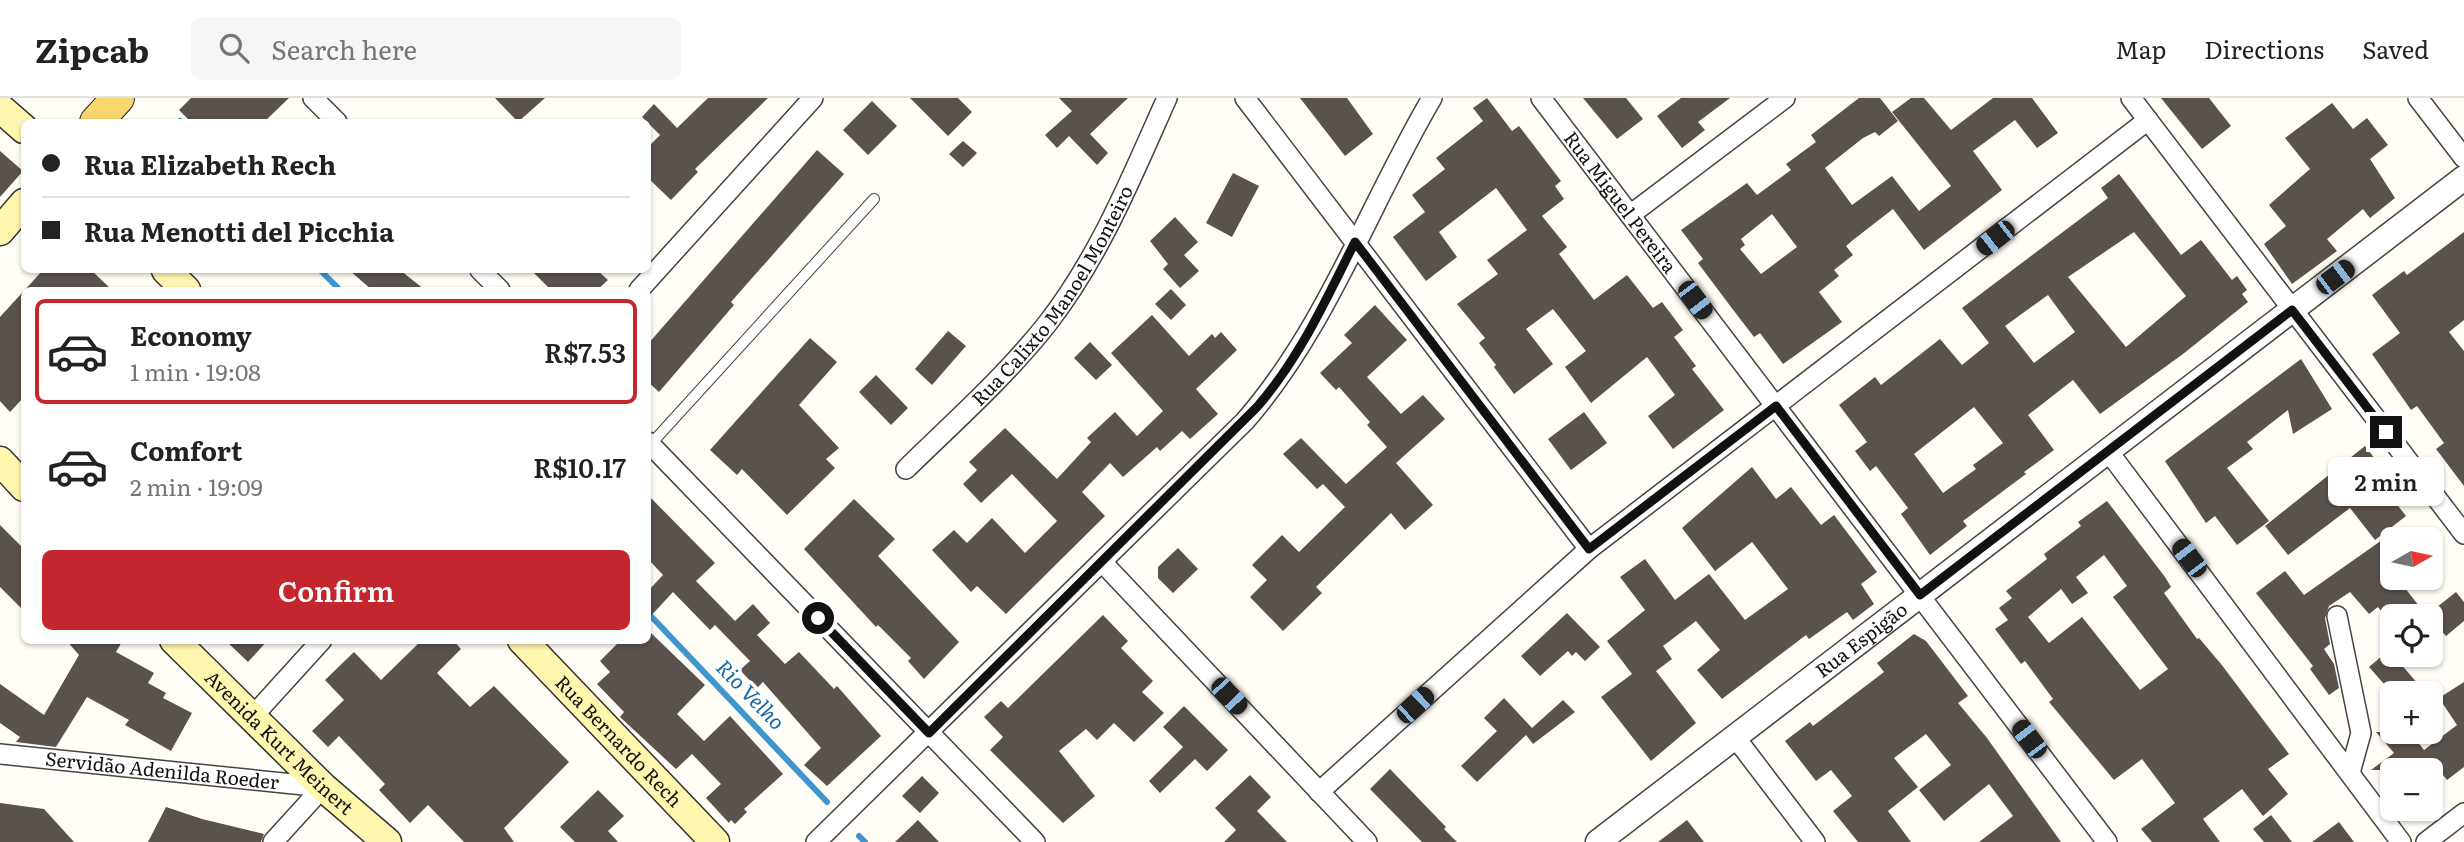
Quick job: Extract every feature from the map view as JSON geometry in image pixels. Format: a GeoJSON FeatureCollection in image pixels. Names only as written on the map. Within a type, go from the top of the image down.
{"type":"FeatureCollection","features":[{"type":"Feature","properties":{"kind":"main road"},"geometry":{"type":"LineString","coordinates":[[99,119],[118,98]]}},
{"type":"Feature","properties":{"kind":"main road"},"geometry":{"type":"LineString","coordinates":[[0,108],[21,126]]}},
{"type":"Feature","properties":{"kind":"main road"},"geometry":{"type":"LineString","coordinates":[[0,231],[21,206]]}},
{"type":"Feature","properties":{"kind":"main road"},"geometry":{"type":"LineString","coordinates":[[169,273],[183,287]]}},
{"type":"Feature","properties":{"kind":"main road"},"geometry":{"type":"LineString","coordinates":[[0,461],[21,483]]}},
{"type":"Feature","properties":{"kind":"main road","name":"Avenida Kurt Meinert"},"geometry":{"type":"LineString","coordinates":[[178,644],[323,787],[387,842]]}},
{"type":"Feature","properties":{"kind":"main road","name":"Rua Bernardo Rech"},"geometry":{"type":"LineString","coordinates":[[526,644],[715,842]]}},
{"type":"Feature","properties":{"kind":"street"},"geometry":{"type":"LineString","coordinates":[[313,98],[334,119]]}},
{"type":"Feature","properties":{"kind":"street"},"geometry":{"type":"LineString","coordinates":[[642,287],[813,98]]}},
{"type":"Feature","properties":{"kind":"street","name":"Rua Calixto Manoel Monteiro"},"geometry":{"type":"LineString","coordinates":[[906,470],[1017,358],[1067,296],[1108,226],[1167,98]]}},
{"type":"Feature","properties":{"kind":"street"},"geometry":{"type":"LineString","coordinates":[[1245,98],[1589,549]]}},
{"type":"Feature","properties":{"kind":"street"},"geometry":{"type":"LineString","coordinates":[[816,842],[1245,421],[1270,393],[1310,331],[1432,98]]}},
{"type":"Feature","properties":{"kind":"street","name":"Rua Miguel Pereira"},"geometry":{"type":"LineString","coordinates":[[1541,98],[2107,842]]}},
{"type":"Feature","properties":{"kind":"street"},"geometry":{"type":"LineString","coordinates":[[1630,215],[1786,98]]}},
{"type":"Feature","properties":{"kind":"street"},"geometry":{"type":"LineString","coordinates":[[2132,98],[2464,534]]}},
{"type":"Feature","properties":{"kind":"street"},"geometry":{"type":"LineString","coordinates":[[2418,98],[2464,158]]}},
{"type":"Feature","properties":{"kind":"street"},"geometry":{"type":"LineString","coordinates":[[1319,792],[1589,549],[2148,120]]}},
{"type":"Feature","properties":{"kind":"street","name":"Rua Espigão"},"geometry":{"type":"LineString","coordinates":[[1598,842],[2464,178]]}},
{"type":"Feature","properties":{"kind":"street"},"geometry":{"type":"LineString","coordinates":[[483,273],[497,287]]}},
{"type":"Feature","properties":{"kind":"street"},"geometry":{"type":"LineString","coordinates":[[651,446],[1035,842]]}},
{"type":"Feature","properties":{"kind":"street"},"geometry":{"type":"LineString","coordinates":[[2108,451],[2401,842]]}},
{"type":"Feature","properties":{"kind":"street"},"geometry":{"type":"LineString","coordinates":[[1102,562],[1367,842]]}},
{"type":"Feature","properties":{"kind":"street"},"geometry":{"type":"LineString","coordinates":[[2337,616],[2361,733],[2350,773]]}},
{"type":"Feature","properties":{"kind":"street"},"geometry":{"type":"LineString","coordinates":[[252,717],[318,644]]}},
{"type":"Feature","properties":{"kind":"street"},"geometry":{"type":"LineString","coordinates":[[1735,737],[1815,842]]}},
{"type":"Feature","properties":{"kind":"street","name":"Servidão Adenilda Roeder"},"geometry":{"type":"LineString","coordinates":[[0,754],[323,787]]}},
{"type":"Feature","properties":{"kind":"street"},"geometry":{"type":"LineString","coordinates":[[273,842],[323,787]]}},
{"type":"Feature","properties":{"kind":"street"},"geometry":{"type":"LineString","coordinates":[[2426,842],[2464,813]]}},
{"type":"Feature","properties":{"kind":"lane"},"geometry":{"type":"LineString","coordinates":[[651,442],[874,199]]}},
{"type":"Feature","properties":{"kind":"building"},"geometry":{"type":"Polygon","coordinates":[[[191,98],[289,98],[267,119],[188,119],[179,110],[191,98]]]}},
{"type":"Feature","properties":{"kind":"building"},"geometry":{"type":"Polygon","coordinates":[[[495,98],[545,98],[521,119],[515,119],[495,98]]]}},
{"type":"Feature","properties":{"kind":"building"},"geometry":{"type":"Polygon","coordinates":[[[708,98],[768,98],[695,169],[698,172],[671,200],[651,181],[651,144],[660,135],[651,126],[651,119],[642,117],[654,104],[677,128],[708,98]]]}},
{"type":"Feature","properties":{"kind":"building"},"geometry":{"type":"Polygon","coordinates":[[[910,98],[958,98],[972,112],[948,136],[910,98]]]}},
{"type":"Feature","properties":{"kind":"building"},"geometry":{"type":"Polygon","coordinates":[[[1059,98],[1128,98],[1090,134],[1108,153],[1097,165],[1069,136],[1057,148],[1045,135],[1072,111],[1059,98]]]}},
{"type":"Feature","properties":{"kind":"building"},"geometry":{"type":"Polygon","coordinates":[[[1300,98],[1347,98],[1373,134],[1345,156],[1300,98]]]}},
{"type":"Feature","properties":{"kind":"building"},"geometry":{"type":"Polygon","coordinates":[[[1487,98],[1512,131],[1519,126],[1561,181],[1555,186],[1564,199],[1542,216],[1567,247],[1559,254],[1594,300],[1627,275],[1653,308],[1662,302],[1683,330],[1674,337],[1696,366],[1692,369],[1724,410],[1673,449],[1648,416],[1675,395],[1647,357],[1591,403],[1565,367],[1586,351],[1553,309],[1526,329],[1553,364],[1514,394],[1494,367],[1496,365],[1479,343],[1485,338],[1457,304],[1498,274],[1487,260],[1527,230],[1496,188],[1439,232],[1457,257],[1426,281],[1393,237],[1425,212],[1412,195],[1445,169],[1436,158],[1483,121],[1473,108],[1487,98]]]}},
{"type":"Feature","properties":{"kind":"building"},"geometry":{"type":"Polygon","coordinates":[[[1583,98],[1626,98],[1643,119],[1617,139],[1583,98]]]}},
{"type":"Feature","properties":{"kind":"building"},"geometry":{"type":"Polygon","coordinates":[[[1681,98],[1730,98],[1698,122],[1705,130],[1682,148],[1657,116],[1681,98]]]}},
{"type":"Feature","properties":{"kind":"building"},"geometry":{"type":"Polygon","coordinates":[[[1859,98],[1880,98],[1898,121],[1879,136],[1875,132],[1863,138],[1825,168],[1852,205],[1892,176],[1919,211],[1951,186],[1892,112],[1911,98],[1924,98],[1951,130],[1993,98],[2032,98],[2058,133],[2037,148],[2015,120],[1973,151],[2002,190],[1924,250],[1893,209],[1853,240],[1846,246],[1853,255],[1834,270],[1839,276],[1819,292],[1842,322],[1783,364],[1760,333],[1754,337],[1731,307],[1698,263],[1703,259],[1681,230],[1747,183],[1757,195],[1791,170],[1786,164],[1816,142],[1811,135],[1859,98]],[[1772,214],[1741,239],[1745,245],[1740,249],[1761,274],[1797,247],[1772,214]]]}},
{"type":"Feature","properties":{"kind":"building"},"geometry":{"type":"Polygon","coordinates":[[[2161,98],[2209,98],[2231,126],[2202,149],[2161,98]]]}},
{"type":"Feature","properties":{"kind":"building"},"geometry":{"type":"Polygon","coordinates":[[[872,101],[897,126],[868,155],[843,130],[872,101]]]}},
{"type":"Feature","properties":{"kind":"building"},"geometry":{"type":"Polygon","coordinates":[[[2332,103],[2353,129],[2367,118],[2388,145],[2370,159],[2395,198],[2370,218],[2363,209],[2327,239],[2337,251],[2292,284],[2264,244],[2286,226],[2269,205],[2310,169],[2285,138],[2332,103]]]}},
{"type":"Feature","properties":{"kind":"building"},"geometry":{"type":"Polygon","coordinates":[[[963,141],[977,153],[963,167],[949,154],[963,141]]]}},
{"type":"Feature","properties":{"kind":"building"},"geometry":{"type":"Polygon","coordinates":[[[817,150],[844,174],[731,302],[734,305],[659,392],[651,385],[651,341],[817,150]]]}},
{"type":"Feature","properties":{"kind":"building"},"geometry":{"type":"Polygon","coordinates":[[[0,151],[21,169],[21,173],[0,197],[0,151]]]}},
{"type":"Feature","properties":{"kind":"building"},"geometry":{"type":"Polygon","coordinates":[[[1233,173],[1259,186],[1232,237],[1206,223],[1233,173]]]}},
{"type":"Feature","properties":{"kind":"building"},"geometry":{"type":"Polygon","coordinates":[[[2119,174],[2181,255],[2201,240],[2232,280],[2237,276],[2247,290],[2242,294],[2248,302],[2183,354],[2100,414],[2073,380],[2028,415],[2054,450],[1963,521],[1967,526],[1930,555],[1901,514],[1908,508],[1876,466],[1870,471],[1855,451],[1867,442],[1839,405],[1875,377],[1881,385],[1940,339],[1962,365],[1989,343],[1962,308],[2108,198],[2101,188],[2119,174]],[[2134,232],[2068,277],[2126,347],[2186,296],[2134,232]],[[2048,295],[2005,326],[2034,363],[2075,332],[2048,295]],[[1974,407],[1914,454],[1943,493],[1976,469],[1973,465],[2003,443],[1974,407]]]}},
{"type":"Feature","properties":{"kind":"building"},"geometry":{"type":"Polygon","coordinates":[[[1175,217],[1198,242],[1184,255],[1199,271],[1180,288],[1163,269],[1168,264],[1150,241],[1175,217]]]}},
{"type":"Feature","properties":{"kind":"building"},"geometry":{"type":"Polygon","coordinates":[[[2464,232],[2464,320],[2449,332],[2464,351],[2464,486],[2436,449],[2444,443],[2417,406],[2411,410],[2372,354],[2400,333],[2372,295],[2404,271],[2407,275],[2464,232]]]}},
{"type":"Feature","properties":{"kind":"building"},"geometry":{"type":"Polygon","coordinates":[[[40,273],[94,273],[109,287],[28,287],[40,273]]]}},
{"type":"Feature","properties":{"kind":"building"},"geometry":{"type":"Polygon","coordinates":[[[352,273],[404,273],[421,287],[369,287],[352,273]]]}},
{"type":"Feature","properties":{"kind":"building"},"geometry":{"type":"Polygon","coordinates":[[[534,273],[600,273],[608,280],[600,287],[548,287],[534,273]]]}},
{"type":"Feature","properties":{"kind":"building"},"geometry":{"type":"Polygon","coordinates":[[[1171,289],[1186,305],[1171,320],[1155,304],[1171,289]]]}},
{"type":"Feature","properties":{"kind":"building"},"geometry":{"type":"Polygon","coordinates":[[[21,294],[21,400],[10,412],[0,401],[0,317],[21,294]]]}},
{"type":"Feature","properties":{"kind":"building"},"geometry":{"type":"Polygon","coordinates":[[[1375,305],[1407,340],[1367,377],[1401,414],[1423,395],[1445,419],[1396,463],[1433,505],[1405,530],[1391,513],[1316,587],[1322,593],[1283,631],[1250,597],[1267,580],[1252,565],[1282,535],[1299,552],[1345,507],[1323,484],[1317,489],[1283,454],[1301,438],[1346,484],[1387,447],[1367,425],[1370,422],[1339,387],[1336,390],[1320,373],[1352,343],[1344,335],[1375,305]]]}},
{"type":"Feature","properties":{"kind":"building"},"geometry":{"type":"Polygon","coordinates":[[[1152,315],[1189,356],[1212,334],[1215,338],[1221,332],[1237,350],[1196,389],[1218,414],[1190,439],[1182,431],[1160,451],[1157,447],[1123,477],[1110,463],[1082,492],[1105,516],[1006,614],[977,586],[971,592],[932,550],[954,530],[967,543],[992,518],[1025,553],[1057,521],[1012,474],[981,503],[963,484],[977,470],[969,462],[1005,428],[1057,479],[1091,442],[1087,438],[1115,412],[1137,436],[1163,411],[1111,353],[1152,315]]]}},
{"type":"Feature","properties":{"kind":"building"},"geometry":{"type":"Polygon","coordinates":[[[948,331],[966,346],[932,385],[915,369],[948,331]]]}},
{"type":"Feature","properties":{"kind":"building"},"geometry":{"type":"Polygon","coordinates":[[[810,338],[837,362],[799,405],[839,448],[826,459],[835,468],[787,515],[742,469],[737,475],[710,450],[810,338]]]}},
{"type":"Feature","properties":{"kind":"building"},"geometry":{"type":"Polygon","coordinates":[[[1090,342],[1112,365],[1096,380],[1074,358],[1090,342]]]}},
{"type":"Feature","properties":{"kind":"building"},"geometry":{"type":"Polygon","coordinates":[[[2301,359],[2332,409],[2293,434],[2288,410],[2247,442],[2253,449],[2227,468],[2269,521],[2237,545],[2215,516],[2206,523],[2165,461],[2301,359]]]}},
{"type":"Feature","properties":{"kind":"building"},"geometry":{"type":"Polygon","coordinates":[[[876,375],[908,408],[891,425],[859,392],[876,375]]]}},
{"type":"Feature","properties":{"kind":"building"},"geometry":{"type":"Polygon","coordinates":[[[1584,412],[1607,443],[1571,470],[1548,439],[1584,412]]]}},
{"type":"Feature","properties":{"kind":"building"},"geometry":{"type":"Polygon","coordinates":[[[2365,446],[2390,478],[2381,484],[2406,516],[2392,527],[2380,527],[2380,536],[2375,540],[2350,508],[2288,555],[2265,526],[2365,446]]]}},
{"type":"Feature","properties":{"kind":"building"},"geometry":{"type":"Polygon","coordinates":[[[1752,467],[1776,499],[1791,487],[1821,525],[1834,515],[1877,572],[1861,584],[1874,604],[1853,620],[1847,612],[1809,639],[1806,635],[1722,699],[1697,670],[1720,650],[1696,621],[1663,646],[1672,659],[1656,671],[1696,723],[1651,761],[1601,697],[1632,674],[1607,641],[1645,610],[1620,577],[1645,559],[1675,600],[1709,574],[1745,620],[1788,589],[1752,542],[1715,571],[1682,528],[1752,467]]]}},
{"type":"Feature","properties":{"kind":"building"},"geometry":{"type":"Polygon","coordinates":[[[651,498],[715,563],[696,581],[735,621],[753,604],[770,623],[757,635],[785,664],[799,652],[834,689],[837,686],[881,736],[827,786],[804,765],[821,748],[763,682],[757,688],[740,670],[750,661],[715,625],[710,630],[673,592],[651,616],[651,588],[663,575],[651,562],[651,498]]]}},
{"type":"Feature","properties":{"kind":"building"},"geometry":{"type":"Polygon","coordinates":[[[854,499],[895,539],[878,556],[959,642],[924,679],[908,661],[911,658],[878,625],[876,627],[804,549],[854,499]]]}},
{"type":"Feature","properties":{"kind":"building"},"geometry":{"type":"Polygon","coordinates":[[[2107,501],[2165,577],[2171,587],[2164,593],[2197,639],[2199,638],[2221,664],[2289,754],[2268,769],[2288,794],[2263,816],[2242,789],[2203,819],[2220,842],[2152,842],[2141,829],[2175,803],[2142,759],[2114,780],[2049,702],[2053,699],[2025,661],[2021,664],[1995,629],[2008,620],[1999,608],[2012,598],[2006,591],[2047,559],[2044,554],[2081,526],[2078,522],[2107,501]],[[2104,555],[2076,577],[2088,593],[2072,604],[2061,589],[2028,617],[2049,643],[2082,617],[2140,690],[2168,669],[2113,597],[2127,586],[2104,555]]]}},
{"type":"Feature","properties":{"kind":"building"},"geometry":{"type":"Polygon","coordinates":[[[0,525],[21,546],[21,608],[0,587],[0,525]]]}},
{"type":"Feature","properties":{"kind":"building"},"geometry":{"type":"Polygon","coordinates":[[[2380,541],[2380,590],[2406,590],[2418,604],[2380,604],[2380,610],[2378,607],[2369,614],[2350,592],[2329,606],[2325,618],[2330,644],[2324,649],[2334,664],[2339,688],[2329,695],[2310,669],[2313,666],[2256,593],[2285,571],[2304,595],[2380,541]]]}},
{"type":"Feature","properties":{"kind":"building"},"geometry":{"type":"Polygon","coordinates":[[[1178,548],[1198,569],[1173,593],[1158,578],[1158,567],[1178,548]]]}},
{"type":"Feature","properties":{"kind":"building"},"geometry":{"type":"Polygon","coordinates":[[[2456,592],[2464,602],[2464,621],[2446,636],[2443,633],[2443,604],[2441,604],[2456,592]]]}},
{"type":"Feature","properties":{"kind":"building"},"geometry":{"type":"Polygon","coordinates":[[[1567,613],[1600,647],[1585,661],[1576,652],[1572,656],[1568,651],[1540,676],[1521,656],[1567,613]]]}},
{"type":"Feature","properties":{"kind":"building"},"geometry":{"type":"Polygon","coordinates":[[[1103,615],[1128,641],[1121,648],[1153,681],[1142,692],[1164,713],[1134,742],[1114,723],[1097,740],[1086,729],[1059,751],[1095,796],[1063,823],[990,750],[1003,737],[984,717],[1001,701],[1008,708],[1103,615]]]}},
{"type":"Feature","properties":{"kind":"building"},"geometry":{"type":"Polygon","coordinates":[[[651,633],[705,685],[677,714],[704,741],[730,716],[783,774],[744,809],[747,812],[735,824],[731,820],[729,823],[706,798],[721,784],[692,754],[676,769],[620,717],[624,712],[597,684],[610,672],[600,661],[617,644],[651,644],[651,633]]]}},
{"type":"Feature","properties":{"kind":"building"},"geometry":{"type":"Polygon","coordinates":[[[1914,634],[1926,641],[1968,696],[1958,703],[1987,738],[2061,842],[1979,842],[2013,816],[1989,784],[1944,821],[1919,790],[1951,765],[1926,734],[1894,758],[1918,787],[1888,811],[1911,842],[1858,842],[1833,811],[1852,796],[1831,770],[1816,781],[1785,741],[1810,722],[1813,726],[1884,672],[1877,663],[1914,634]]]}},
{"type":"Feature","properties":{"kind":"building"},"geometry":{"type":"Polygon","coordinates":[[[69,644],[121,644],[116,652],[154,673],[148,683],[166,693],[163,698],[192,713],[171,751],[125,725],[129,720],[87,697],[56,747],[16,742],[20,737],[0,723],[0,684],[44,715],[79,655],[69,644]]]}},
{"type":"Feature","properties":{"kind":"building"},"geometry":{"type":"Polygon","coordinates":[[[229,644],[264,644],[248,662],[229,644]]]}},
{"type":"Feature","properties":{"kind":"building"},"geometry":{"type":"Polygon","coordinates":[[[418,644],[457,644],[461,649],[437,673],[470,707],[494,686],[569,762],[504,828],[514,842],[464,842],[428,805],[410,823],[379,790],[385,784],[339,736],[328,747],[312,731],[344,700],[325,680],[354,652],[381,680],[418,644]]]}},
{"type":"Feature","properties":{"kind":"building"},"geometry":{"type":"Polygon","coordinates":[[[2380,658],[2380,667],[2404,667],[2416,681],[2381,681],[2369,667],[2380,658]]]}},
{"type":"Feature","properties":{"kind":"building"},"geometry":{"type":"Polygon","coordinates":[[[2464,682],[2464,767],[2447,780],[2443,775],[2443,758],[2387,758],[2394,753],[2386,744],[2419,744],[2424,750],[2432,744],[2443,744],[2443,736],[2457,725],[2443,704],[2443,695],[2464,682]]]}},
{"type":"Feature","properties":{"kind":"building"},"geometry":{"type":"Polygon","coordinates":[[[1504,698],[1532,728],[1563,700],[1575,712],[1533,744],[1526,735],[1477,782],[1461,766],[1497,731],[1484,718],[1504,698]]]}},
{"type":"Feature","properties":{"kind":"building"},"geometry":{"type":"Polygon","coordinates":[[[1184,706],[1228,750],[1207,771],[1195,759],[1160,793],[1149,781],[1183,747],[1163,727],[1184,706]]]}},
{"type":"Feature","properties":{"kind":"building"},"geometry":{"type":"Polygon","coordinates":[[[1390,769],[1457,842],[1422,842],[1370,789],[1390,769]]]}},
{"type":"Feature","properties":{"kind":"building"},"geometry":{"type":"Polygon","coordinates":[[[1250,775],[1271,797],[1257,811],[1287,842],[1224,842],[1236,830],[1215,808],[1250,775]]]}},
{"type":"Feature","properties":{"kind":"building"},"geometry":{"type":"Polygon","coordinates":[[[922,776],[939,793],[920,813],[902,796],[922,776]]]}},
{"type":"Feature","properties":{"kind":"building"},"geometry":{"type":"Polygon","coordinates":[[[598,790],[624,816],[608,831],[618,842],[575,842],[560,827],[598,790]]]}},
{"type":"Feature","properties":{"kind":"building"},"geometry":{"type":"Polygon","coordinates":[[[0,803],[44,809],[74,842],[0,842],[0,803]]]}},
{"type":"Feature","properties":{"kind":"building"},"geometry":{"type":"Polygon","coordinates":[[[166,807],[264,834],[261,842],[148,842],[166,807]]]}},
{"type":"Feature","properties":{"kind":"building"},"geometry":{"type":"Polygon","coordinates":[[[2271,815],[2292,842],[2264,842],[2253,829],[2271,815]]]}},
{"type":"Feature","properties":{"kind":"building"},"geometry":{"type":"Polygon","coordinates":[[[918,820],[939,842],[895,842],[918,820]]]}},
{"type":"Feature","properties":{"kind":"building"},"geometry":{"type":"Polygon","coordinates":[[[1687,820],[1704,842],[1658,842],[1687,820]]]}},
{"type":"Feature","properties":{"kind":"building"},"geometry":{"type":"Polygon","coordinates":[[[2339,822],[2354,842],[2312,842],[2339,822]]]}},
{"type":"Feature","properties":{"kind":"waterway","name":"Rio Velho"},"geometry":{"type":"LineString","coordinates":[[323,273],[337,287]]}},
{"type":"Feature","properties":{"kind":"waterway","name":"Rio Velho"},"geometry":{"type":"LineString","coordinates":[[651,616],[827,802]]}},
{"type":"Feature","properties":{"kind":"waterway","name":"Rio Velho"},"geometry":{"type":"LineString","coordinates":[[859,836],[865,842]]}},
{"type":"Feature","properties":{"kind":"route"},"geometry":{"type":"LineString","coordinates":[[818,618],[929,733],[1245,421],[1270,393],[1310,331],[1355,242],[1589,549],[1776,406],[1920,595],[2292,310],[2386,432]]}}]}
